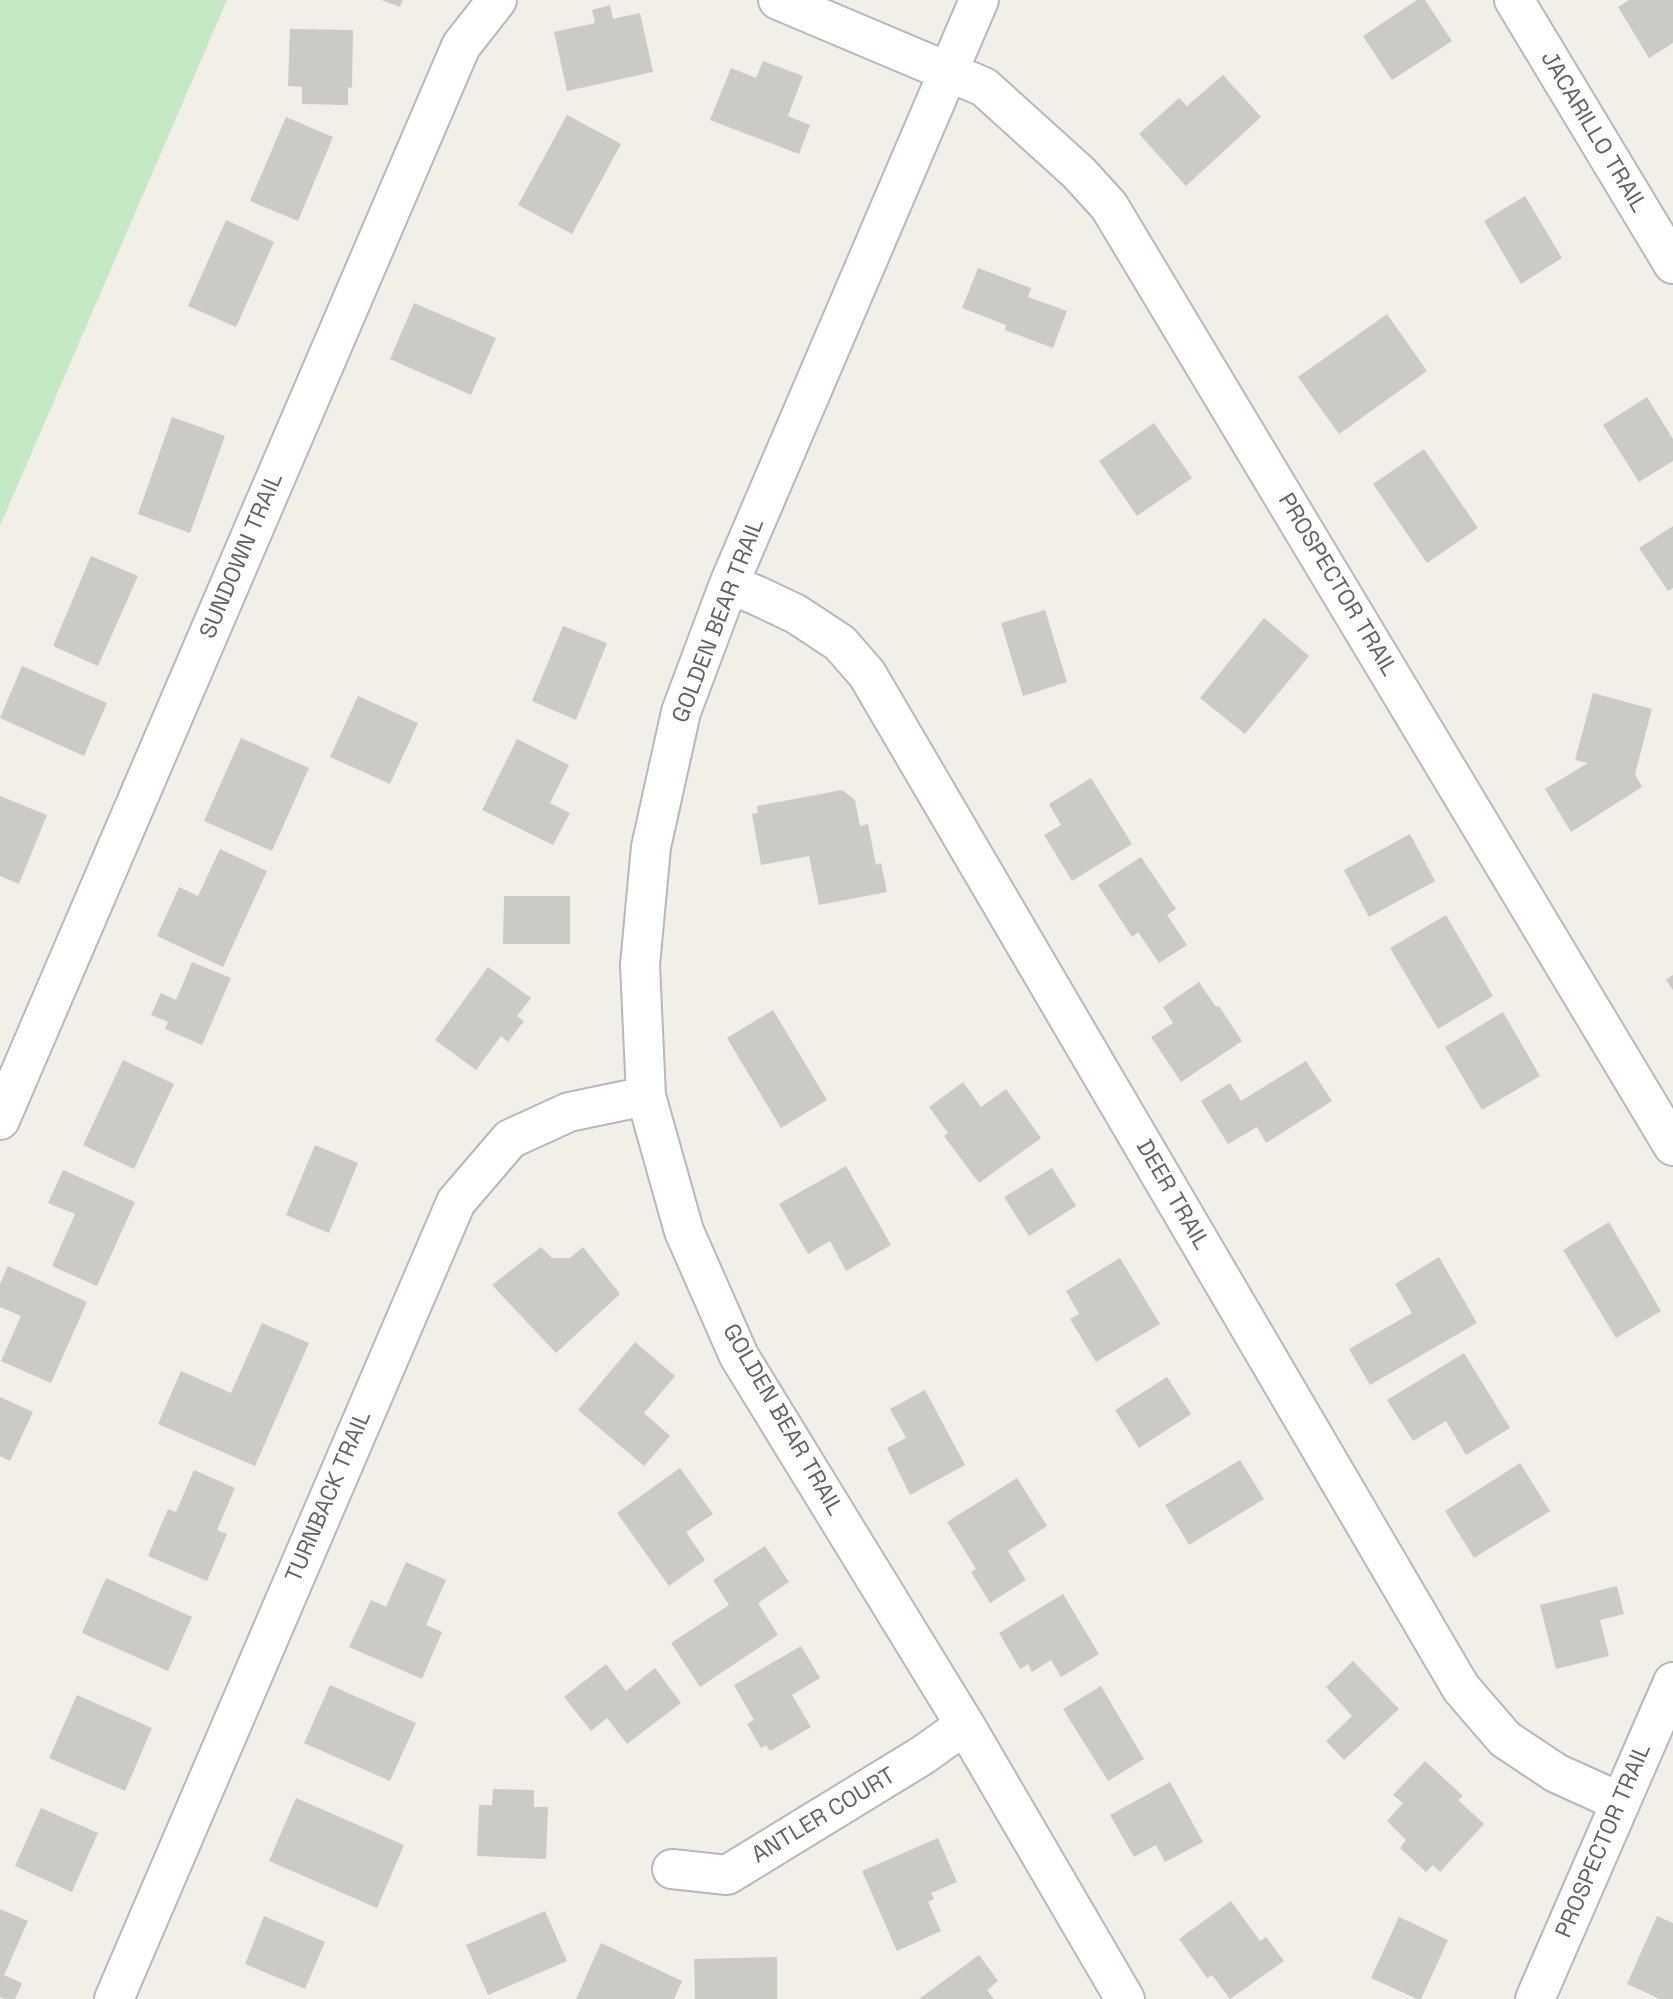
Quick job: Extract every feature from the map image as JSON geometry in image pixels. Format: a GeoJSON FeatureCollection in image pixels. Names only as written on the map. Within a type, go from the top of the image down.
{"type":"FeatureCollection","features":[{"type":"Feature","properties":{"kind":"street","name":"SUNDOWN TRAIL"},"geometry":{"type":"LineString","coordinates":[[0,1120],[461,46],[498,0]]}},
{"type":"Feature","properties":{"kind":"street"},"geometry":{"type":"LineString","coordinates":[[778,0],[948,71]]}},
{"type":"Feature","properties":{"kind":"street","name":"GOLDEN BEAR TRAIL"},"geometry":{"type":"LineString","coordinates":[[979,0],[729,584],[681,712],[651,847],[640,965],[646,1096],[684,1231],[739,1356],[965,1725],[1125,1999]]}},
{"type":"Feature","properties":{"kind":"street","name":"JACARILLO TRAIL"},"geometry":{"type":"LineString","coordinates":[[1514,0],[1673,264]]}},
{"type":"Feature","properties":{"kind":"street","name":"PROSPECTOR TRAIL"},"geometry":{"type":"LineString","coordinates":[[948,71],[984,87],[1079,173],[1110,206],[1673,1146]]}},
{"type":"Feature","properties":{"kind":"street","name":"DEER TRAIL"},"geometry":{"type":"LineString","coordinates":[[729,584],[796,614],[839,643],[867,674],[1461,1688],[1505,1739],[1556,1773],[1620,1802]]}},
{"type":"Feature","properties":{"kind":"street","name":"TURNBACK TRAIL"},"geometry":{"type":"LineString","coordinates":[[114,1999],[456,1202],[510,1139],[569,1112],[646,1096]]}},
{"type":"Feature","properties":{"kind":"street","name":"PROSPECTOR TRAIL"},"geometry":{"type":"LineString","coordinates":[[1535,1999],[1673,1682]]}},
{"type":"Feature","properties":{"kind":"street","name":"ANTLER COURT"},"geometry":{"type":"LineString","coordinates":[[672,1869],[727,1875],[923,1755],[965,1725]]}},
{"type":"Feature","properties":{"kind":"green space"},"geometry":{"type":"Polygon","coordinates":[[[0,0],[227,0],[0,526],[0,0]]]}},
{"type":"Feature","properties":{"kind":"building"},"geometry":{"type":"Polygon","coordinates":[[[381,0],[403,0],[400,7],[381,0]]]}},
{"type":"Feature","properties":{"kind":"building"},"geometry":{"type":"Polygon","coordinates":[[[1417,0],[1425,0],[1452,41],[1392,80],[1363,36],[1417,0]]]}},
{"type":"Feature","properties":{"kind":"building"},"geometry":{"type":"Polygon","coordinates":[[[1629,0],[1673,0],[1673,43],[1649,58],[1618,7],[1629,0]]]}},
{"type":"Feature","properties":{"kind":"building"},"geometry":{"type":"Polygon","coordinates":[[[610,5],[613,19],[640,13],[653,72],[567,91],[554,32],[595,23],[592,10],[610,5]]]}},
{"type":"Feature","properties":{"kind":"building"},"geometry":{"type":"Polygon","coordinates":[[[290,29],[353,30],[352,88],[348,87],[348,105],[302,104],[302,87],[288,86],[290,29]]]}},
{"type":"Feature","properties":{"kind":"building"},"geometry":{"type":"Polygon","coordinates":[[[763,61],[803,76],[788,116],[810,125],[799,154],[710,120],[731,68],[756,78],[763,61]]]}},
{"type":"Feature","properties":{"kind":"building"},"geometry":{"type":"Polygon","coordinates":[[[1223,75],[1261,117],[1186,186],[1139,134],[1179,98],[1187,106],[1223,75]]]}},
{"type":"Feature","properties":{"kind":"building"},"geometry":{"type":"Polygon","coordinates":[[[567,115],[621,144],[572,234],[518,205],[567,115]]]}},
{"type":"Feature","properties":{"kind":"building"},"geometry":{"type":"Polygon","coordinates":[[[286,117],[333,137],[298,221],[250,201],[286,117]]]}},
{"type":"Feature","properties":{"kind":"building"},"geometry":{"type":"Polygon","coordinates":[[[1525,196],[1562,258],[1521,284],[1484,221],[1525,196]]]}},
{"type":"Feature","properties":{"kind":"building"},"geometry":{"type":"Polygon","coordinates":[[[226,220],[274,242],[236,327],[188,306],[226,220]]]}},
{"type":"Feature","properties":{"kind":"building"},"geometry":{"type":"Polygon","coordinates":[[[978,268],[1031,288],[1028,297],[1067,311],[1053,348],[1005,330],[1006,325],[962,308],[978,268]]]}},
{"type":"Feature","properties":{"kind":"building"},"geometry":{"type":"Polygon","coordinates":[[[414,303],[496,338],[471,395],[390,359],[414,303]]]}},
{"type":"Feature","properties":{"kind":"building"},"geometry":{"type":"Polygon","coordinates":[[[1387,314],[1427,371],[1339,434],[1298,377],[1387,314]]]}},
{"type":"Feature","properties":{"kind":"building"},"geometry":{"type":"Polygon","coordinates":[[[1647,397],[1673,439],[1673,461],[1639,482],[1603,425],[1647,397]]]}},
{"type":"Feature","properties":{"kind":"building"},"geometry":{"type":"Polygon","coordinates":[[[172,417],[225,436],[190,533],[138,514],[172,417]]]}},
{"type":"Feature","properties":{"kind":"building"},"geometry":{"type":"Polygon","coordinates":[[[1154,423],[1192,478],[1137,516],[1099,461],[1154,423]]]}},
{"type":"Feature","properties":{"kind":"building"},"geometry":{"type":"Polygon","coordinates":[[[1424,449],[1478,528],[1427,563],[1373,484],[1424,449]]]}},
{"type":"Feature","properties":{"kind":"building"},"geometry":{"type":"Polygon","coordinates":[[[1673,526],[1673,588],[1668,591],[1639,548],[1673,526]]]}},
{"type":"Feature","properties":{"kind":"building"},"geometry":{"type":"Polygon","coordinates":[[[91,556],[138,576],[98,666],[53,646],[91,556]]]}},
{"type":"Feature","properties":{"kind":"building"},"geometry":{"type":"Polygon","coordinates":[[[1045,610],[1067,682],[1023,696],[1001,623],[1045,610]]]}},
{"type":"Feature","properties":{"kind":"building"},"geometry":{"type":"Polygon","coordinates":[[[1264,618],[1309,656],[1245,734],[1200,698],[1264,618]]]}},
{"type":"Feature","properties":{"kind":"building"},"geometry":{"type":"Polygon","coordinates":[[[563,626],[607,643],[576,720],[532,701],[563,626]]]}},
{"type":"Feature","properties":{"kind":"building"},"geometry":{"type":"Polygon","coordinates":[[[22,666],[107,703],[84,756],[0,718],[22,666]]]}},
{"type":"Feature","properties":{"kind":"building"},"geometry":{"type":"Polygon","coordinates":[[[1593,693],[1652,709],[1635,774],[1642,787],[1571,832],[1545,789],[1588,763],[1575,760],[1593,693]]]}},
{"type":"Feature","properties":{"kind":"building"},"geometry":{"type":"Polygon","coordinates":[[[358,696],[418,723],[390,784],[330,757],[358,696]]]}},
{"type":"Feature","properties":{"kind":"building"},"geometry":{"type":"Polygon","coordinates":[[[241,738],[309,768],[272,851],[204,821],[241,738]]]}},
{"type":"Feature","properties":{"kind":"building"},"geometry":{"type":"Polygon","coordinates":[[[517,739],[569,765],[550,803],[570,813],[553,845],[482,810],[517,739]]]}},
{"type":"Feature","properties":{"kind":"building"},"geometry":{"type":"Polygon","coordinates":[[[1091,778],[1132,844],[1072,881],[1044,835],[1061,825],[1049,804],[1091,778]]]}},
{"type":"Feature","properties":{"kind":"building"},"geometry":{"type":"Polygon","coordinates":[[[842,790],[855,800],[860,826],[868,824],[876,865],[881,863],[887,892],[819,905],[809,856],[761,865],[752,814],[758,813],[757,806],[842,790]]]}},
{"type":"Feature","properties":{"kind":"building"},"geometry":{"type":"Polygon","coordinates":[[[0,796],[47,815],[19,884],[0,876],[0,796]]]}},
{"type":"Feature","properties":{"kind":"building"},"geometry":{"type":"Polygon","coordinates":[[[1410,834],[1435,881],[1369,917],[1344,870],[1410,834]]]}},
{"type":"Feature","properties":{"kind":"building"},"geometry":{"type":"Polygon","coordinates":[[[220,849],[267,871],[223,967],[157,936],[179,887],[198,896],[220,849]]]}},
{"type":"Feature","properties":{"kind":"building"},"geometry":{"type":"Polygon","coordinates":[[[1141,857],[1176,909],[1167,915],[1187,945],[1159,963],[1138,932],[1132,937],[1098,885],[1141,857]]]}},
{"type":"Feature","properties":{"kind":"building"},"geometry":{"type":"Polygon","coordinates":[[[504,896],[570,896],[570,944],[503,944],[504,896]]]}},
{"type":"Feature","properties":{"kind":"building"},"geometry":{"type":"Polygon","coordinates":[[[1446,915],[1493,996],[1438,1029],[1390,948],[1446,915]]]}},
{"type":"Feature","properties":{"kind":"building"},"geometry":{"type":"Polygon","coordinates":[[[192,962],[231,978],[202,1045],[165,1029],[168,1022],[151,1015],[161,993],[176,1000],[192,962]]]}},
{"type":"Feature","properties":{"kind":"building"},"geometry":{"type":"Polygon","coordinates":[[[488,967],[531,998],[517,1016],[524,1021],[508,1042],[501,1036],[476,1070],[435,1040],[488,967]]]}},
{"type":"Feature","properties":{"kind":"building"},"geometry":{"type":"Polygon","coordinates":[[[1673,975],[1673,990],[1666,980],[1673,975]]]}},
{"type":"Feature","properties":{"kind":"building"},"geometry":{"type":"Polygon","coordinates":[[[1199,982],[1242,1041],[1181,1082],[1151,1037],[1173,1023],[1163,1007],[1199,982]]]}},
{"type":"Feature","properties":{"kind":"building"},"geometry":{"type":"Polygon","coordinates":[[[773,1010],[827,1100],[781,1128],[727,1038],[773,1010]]]}},
{"type":"Feature","properties":{"kind":"building"},"geometry":{"type":"Polygon","coordinates":[[[1503,1012],[1540,1076],[1482,1110],[1445,1047],[1503,1012]]]}},
{"type":"Feature","properties":{"kind":"building"},"geometry":{"type":"Polygon","coordinates":[[[123,1060],[174,1084],[134,1169],[83,1145],[123,1060]]]}},
{"type":"Feature","properties":{"kind":"building"},"geometry":{"type":"Polygon","coordinates":[[[1306,1061],[1332,1101],[1266,1143],[1257,1127],[1228,1144],[1201,1101],[1230,1083],[1241,1101],[1306,1061]]]}},
{"type":"Feature","properties":{"kind":"building"},"geometry":{"type":"Polygon","coordinates":[[[963,1082],[981,1107],[1006,1089],[1041,1138],[979,1183],[944,1136],[948,1133],[929,1107],[963,1082]]]}},
{"type":"Feature","properties":{"kind":"building"},"geometry":{"type":"Polygon","coordinates":[[[315,1145],[358,1163],[329,1233],[286,1215],[315,1145]]]}},
{"type":"Feature","properties":{"kind":"building"},"geometry":{"type":"Polygon","coordinates":[[[846,1166],[891,1245],[846,1271],[830,1241],[808,1254],[779,1204],[846,1166]]]}},
{"type":"Feature","properties":{"kind":"building"},"geometry":{"type":"Polygon","coordinates":[[[1052,1168],[1076,1206],[1029,1236],[1004,1197],[1052,1168]]]}},
{"type":"Feature","properties":{"kind":"building"},"geometry":{"type":"Polygon","coordinates":[[[63,1170],[135,1202],[97,1286],[52,1266],[75,1214],[48,1203],[63,1170]]]}},
{"type":"Feature","properties":{"kind":"building"},"geometry":{"type":"Polygon","coordinates":[[[1609,1222],[1661,1311],[1616,1338],[1563,1250],[1609,1222]]]}},
{"type":"Feature","properties":{"kind":"building"},"geometry":{"type":"Polygon","coordinates":[[[541,1247],[552,1258],[570,1258],[583,1247],[620,1294],[556,1353],[492,1285],[541,1247]]]}},
{"type":"Feature","properties":{"kind":"building"},"geometry":{"type":"Polygon","coordinates":[[[1439,1257],[1477,1323],[1370,1385],[1349,1349],[1412,1313],[1395,1284],[1439,1257]]]}},
{"type":"Feature","properties":{"kind":"building"},"geometry":{"type":"Polygon","coordinates":[[[1120,1258],[1160,1324],[1096,1362],[1070,1319],[1079,1314],[1066,1291],[1120,1258]]]}},
{"type":"Feature","properties":{"kind":"building"},"geometry":{"type":"Polygon","coordinates":[[[8,1266],[87,1302],[51,1383],[1,1361],[21,1316],[0,1307],[0,1284],[8,1266]]]}},
{"type":"Feature","properties":{"kind":"building"},"geometry":{"type":"Polygon","coordinates":[[[262,1323],[309,1343],[255,1466],[158,1424],[181,1371],[231,1393],[262,1323]]]}},
{"type":"Feature","properties":{"kind":"building"},"geometry":{"type":"Polygon","coordinates":[[[635,1342],[675,1376],[644,1413],[670,1436],[644,1466],[578,1410],[635,1342]]]}},
{"type":"Feature","properties":{"kind":"building"},"geometry":{"type":"Polygon","coordinates":[[[1464,1353],[1510,1428],[1466,1455],[1446,1421],[1413,1441],[1387,1400],[1464,1353]]]}},
{"type":"Feature","properties":{"kind":"building"},"geometry":{"type":"Polygon","coordinates":[[[1167,1377],[1191,1414],[1139,1448],[1115,1410],[1167,1377]]]}},
{"type":"Feature","properties":{"kind":"building"},"geometry":{"type":"Polygon","coordinates":[[[925,1390],[965,1465],[910,1495],[887,1448],[906,1438],[890,1409],[925,1390]]]}},
{"type":"Feature","properties":{"kind":"building"},"geometry":{"type":"Polygon","coordinates":[[[0,1397],[33,1412],[10,1461],[0,1456],[0,1397]]]}},
{"type":"Feature","properties":{"kind":"building"},"geometry":{"type":"Polygon","coordinates":[[[1240,1460],[1264,1499],[1189,1545],[1165,1505],[1240,1460]]]}},
{"type":"Feature","properties":{"kind":"building"},"geometry":{"type":"Polygon","coordinates":[[[1520,1463],[1550,1511],[1474,1558],[1445,1511],[1520,1463]]]}},
{"type":"Feature","properties":{"kind":"building"},"geometry":{"type":"Polygon","coordinates":[[[680,1468],[713,1514],[686,1532],[705,1560],[669,1586],[617,1513],[680,1468]]]}},
{"type":"Feature","properties":{"kind":"building"},"geometry":{"type":"Polygon","coordinates":[[[194,1470],[235,1488],[217,1530],[227,1534],[207,1581],[148,1556],[168,1509],[176,1512],[194,1470]]]}},
{"type":"Feature","properties":{"kind":"building"},"geometry":{"type":"Polygon","coordinates":[[[1017,1478],[1047,1526],[1008,1551],[1026,1580],[990,1603],[971,1572],[976,1569],[947,1522],[1017,1478]]]}},
{"type":"Feature","properties":{"kind":"building"},"geometry":{"type":"Polygon","coordinates":[[[765,1546],[789,1582],[758,1603],[778,1635],[700,1687],[671,1643],[729,1605],[713,1580],[765,1546]]]}},
{"type":"Feature","properties":{"kind":"building"},"geometry":{"type":"Polygon","coordinates":[[[406,1562],[446,1580],[426,1625],[442,1632],[422,1679],[349,1647],[371,1600],[386,1607],[406,1562]]]}},
{"type":"Feature","properties":{"kind":"building"},"geometry":{"type":"Polygon","coordinates":[[[106,1578],[192,1617],[168,1671],[82,1633],[106,1578]]]}},
{"type":"Feature","properties":{"kind":"building"},"geometry":{"type":"Polygon","coordinates":[[[1617,1586],[1624,1614],[1600,1620],[1609,1656],[1556,1669],[1540,1605],[1617,1586]]]}},
{"type":"Feature","properties":{"kind":"building"},"geometry":{"type":"Polygon","coordinates":[[[1063,1594],[1099,1654],[1061,1677],[1051,1660],[1032,1672],[1028,1664],[1020,1669],[999,1633],[1063,1594]]]}},
{"type":"Feature","properties":{"kind":"building"},"geometry":{"type":"Polygon","coordinates":[[[801,1646],[820,1678],[792,1695],[811,1727],[770,1751],[766,1745],[761,1748],[747,1724],[754,1720],[734,1685],[801,1646]]]}},
{"type":"Feature","properties":{"kind":"building"},"geometry":{"type":"Polygon","coordinates":[[[1353,1661],[1399,1709],[1344,1760],[1326,1741],[1352,1716],[1326,1687],[1353,1661]]]}},
{"type":"Feature","properties":{"kind":"building"},"geometry":{"type":"Polygon","coordinates":[[[606,1664],[626,1691],[655,1668],[681,1703],[627,1744],[607,1718],[591,1731],[564,1697],[606,1664]]]}},
{"type":"Feature","properties":{"kind":"building"},"geometry":{"type":"Polygon","coordinates":[[[330,1685],[416,1723],[390,1781],[304,1743],[330,1685]]]}},
{"type":"Feature","properties":{"kind":"building"},"geometry":{"type":"Polygon","coordinates":[[[1101,1686],[1144,1759],[1108,1781],[1063,1709],[1101,1686]]]}},
{"type":"Feature","properties":{"kind":"building"},"geometry":{"type":"Polygon","coordinates":[[[77,1695],[152,1728],[125,1791],[49,1758],[77,1695]]]}},
{"type":"Feature","properties":{"kind":"building"},"geometry":{"type":"Polygon","coordinates":[[[1425,1761],[1463,1796],[1458,1800],[1484,1824],[1440,1872],[1433,1865],[1426,1872],[1400,1848],[1406,1840],[1387,1821],[1403,1803],[1393,1795],[1425,1761]]]}},
{"type":"Feature","properties":{"kind":"building"},"geometry":{"type":"Polygon","coordinates":[[[1170,1782],[1203,1842],[1165,1862],[1156,1845],[1134,1857],[1110,1815],[1170,1782]]]}},
{"type":"Feature","properties":{"kind":"building"},"geometry":{"type":"Polygon","coordinates":[[[493,1789],[534,1790],[534,1807],[548,1807],[546,1859],[477,1856],[479,1805],[492,1805],[493,1789]]]}},
{"type":"Feature","properties":{"kind":"building"},"geometry":{"type":"Polygon","coordinates":[[[296,1798],[404,1845],[377,1908],[269,1861],[296,1798]]]}},
{"type":"Feature","properties":{"kind":"building"},"geometry":{"type":"Polygon","coordinates":[[[41,1808],[98,1833],[72,1892],[15,1866],[41,1808]]]}},
{"type":"Feature","properties":{"kind":"building"},"geometry":{"type":"Polygon","coordinates":[[[938,1838],[957,1882],[931,1893],[934,1899],[928,1902],[941,1931],[897,1951],[862,1871],[938,1838]]]}},
{"type":"Feature","properties":{"kind":"building"},"geometry":{"type":"Polygon","coordinates":[[[1231,1901],[1260,1941],[1266,1937],[1284,1961],[1230,1999],[1212,1975],[1207,1978],[1179,1939],[1231,1901]]]}},
{"type":"Feature","properties":{"kind":"building"},"geometry":{"type":"Polygon","coordinates":[[[0,1909],[28,1921],[4,1975],[22,1983],[15,1999],[0,1997],[0,1909]]]}},
{"type":"Feature","properties":{"kind":"building"},"geometry":{"type":"Polygon","coordinates":[[[545,1911],[567,1961],[488,1995],[466,1945],[545,1911]]]}},
{"type":"Feature","properties":{"kind":"building"},"geometry":{"type":"Polygon","coordinates":[[[264,1916],[325,1942],[305,1989],[245,1964],[264,1916]]]}},
{"type":"Feature","properties":{"kind":"building"},"geometry":{"type":"Polygon","coordinates":[[[1657,1916],[1673,1923],[1673,1999],[1660,1999],[1627,1984],[1657,1916]]]}},
{"type":"Feature","properties":{"kind":"building"},"geometry":{"type":"Polygon","coordinates":[[[1399,1917],[1448,1940],[1421,1999],[1371,1978],[1399,1917]]]}},
{"type":"Feature","properties":{"kind":"building"},"geometry":{"type":"Polygon","coordinates":[[[601,1943],[682,1981],[674,1999],[576,1999],[601,1943]]]}},
{"type":"Feature","properties":{"kind":"building"},"geometry":{"type":"Polygon","coordinates":[[[979,1955],[998,1981],[987,1990],[994,1999],[919,1999],[979,1955]]]}},
{"type":"Feature","properties":{"kind":"building"},"geometry":{"type":"Polygon","coordinates":[[[777,1957],[777,1999],[695,1999],[694,1959],[777,1957]]]}}]}
